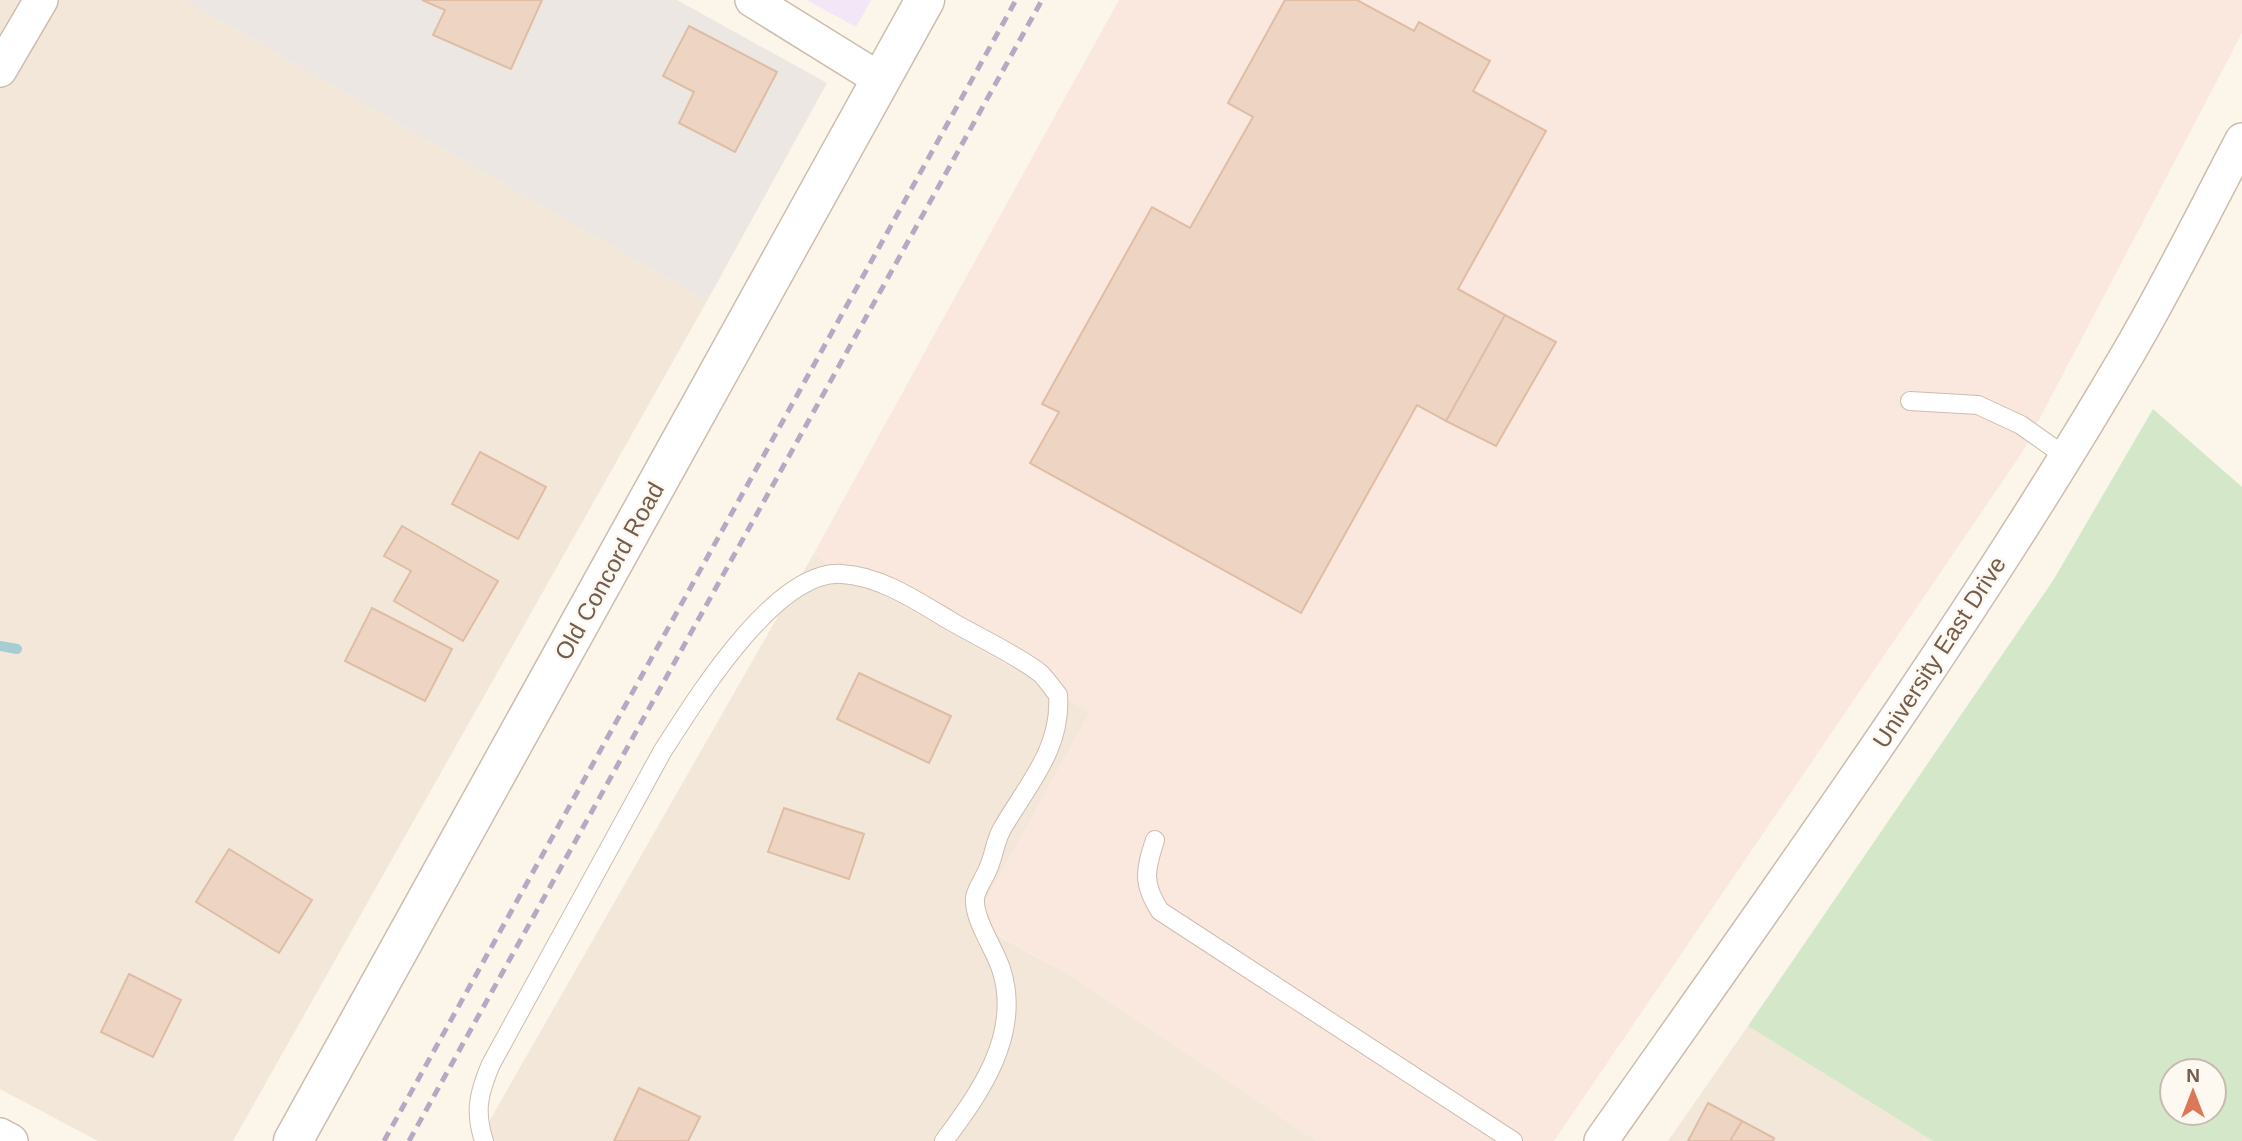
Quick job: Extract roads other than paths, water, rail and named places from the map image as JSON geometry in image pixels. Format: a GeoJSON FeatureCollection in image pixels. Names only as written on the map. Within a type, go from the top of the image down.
{"type":"FeatureCollection","features":[{"type":"Feature","properties":{"kind":"street"},"geometry":{"type":"LineString","coordinates":[[0,70],[41,0]]}},
{"type":"Feature","properties":{"kind":"street"},"geometry":{"type":"LineString","coordinates":[[752,0],[881,80]]}},
{"type":"Feature","properties":{"kind":"street","name":"Old Concord Road"},"geometry":{"type":"LineString","coordinates":[[293,1141],[925,0]]}},
{"type":"Feature","properties":{"kind":"street","name":"University East Drive"},"geometry":{"type":"LineString","coordinates":[[1601,1141],[1905,707],[2066,457],[2125,359],[2242,141]]}},
{"type":"Feature","properties":{"kind":"street"},"geometry":{"type":"LineString","coordinates":[[0,1135],[11,1141]]}},
{"type":"Feature","properties":{"kind":"lane"},"geometry":{"type":"LineString","coordinates":[[1910,401],[1978,405],[2021,425],[2066,457]]}},
{"type":"Feature","properties":{"kind":"lane"},"geometry":{"type":"LineString","coordinates":[[484,1141],[477,1108],[480,1091],[491,1064],[662,752],[689,710],[760,618],[789,590],[814,578],[841,573],[878,583],[920,603],[1041,674],[1058,695],[1056,735],[1031,785],[1001,831],[975,898],[984,931],[1003,973],[1004,1023],[988,1079],[974,1102],[943,1141]]}},
{"type":"Feature","properties":{"kind":"lane"},"geometry":{"type":"LineString","coordinates":[[1155,840],[1147,866],[1147,890],[1160,911],[1513,1141]]}},
{"type":"Feature","properties":{"kind":"waterway"},"geometry":{"type":"LineString","coordinates":[[0,646],[17,649]]}},
{"type":"Feature","properties":{"kind":"railway"},"geometry":{"type":"LineString","coordinates":[[384,1141],[1016,0]]}},
{"type":"Feature","properties":{"kind":"railway"},"geometry":{"type":"LineString","coordinates":[[409,1141],[1042,0]]}}]}
